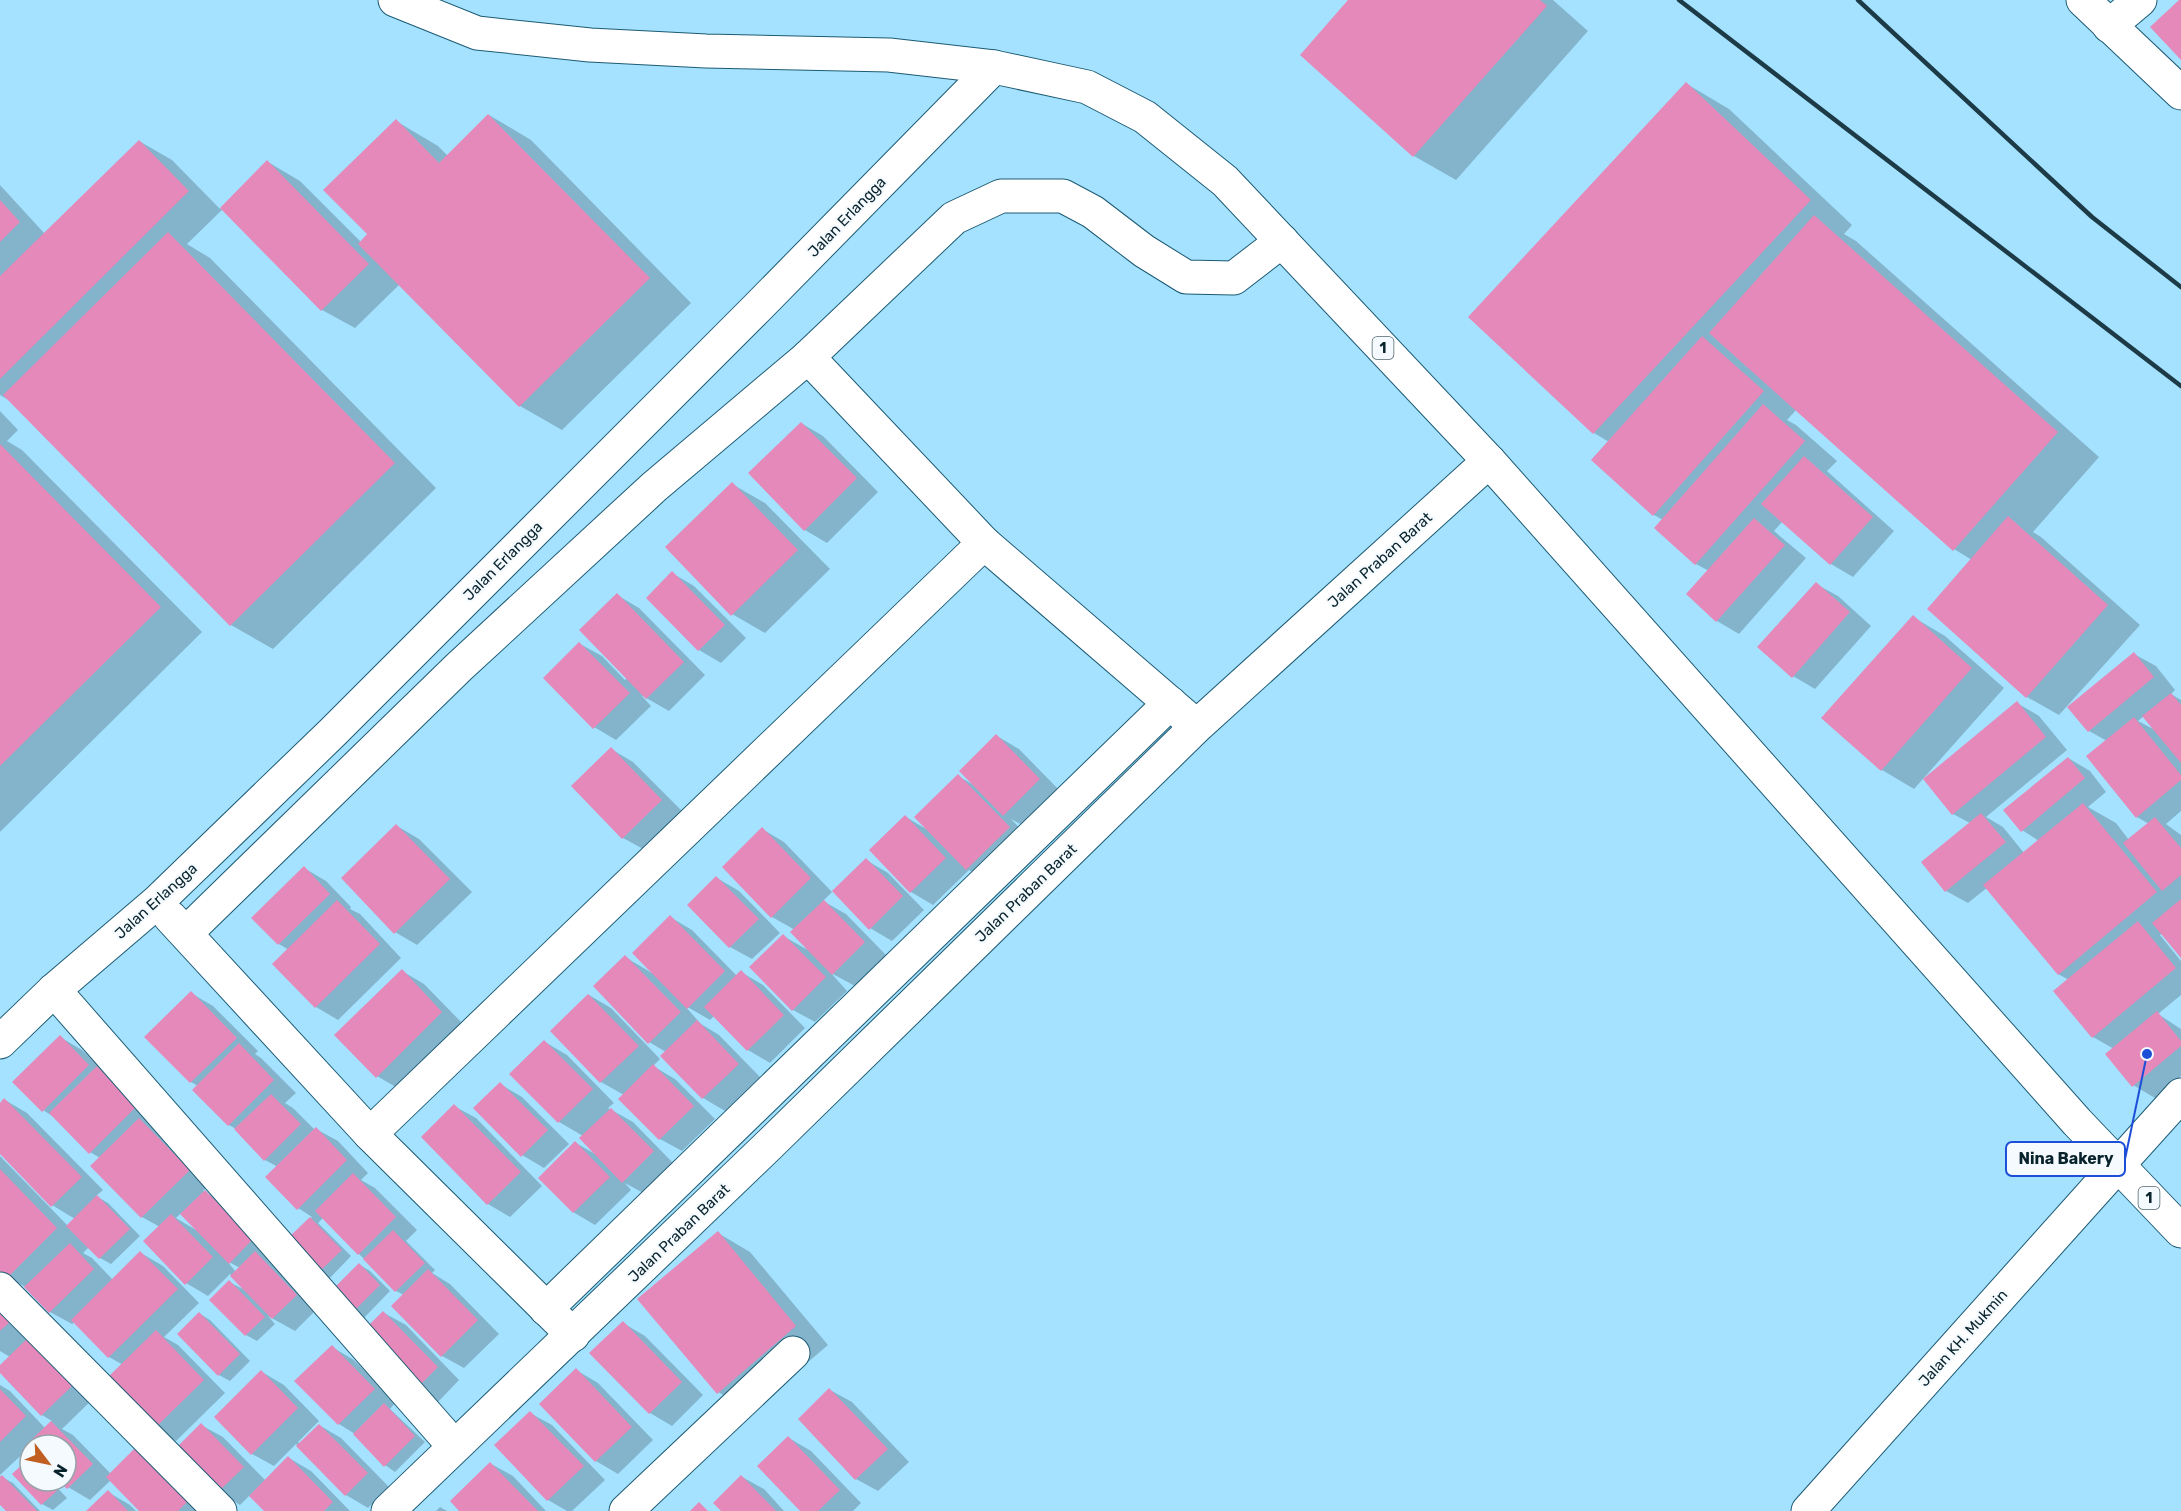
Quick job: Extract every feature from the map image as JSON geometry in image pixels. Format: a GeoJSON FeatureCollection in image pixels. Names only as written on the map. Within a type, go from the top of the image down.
{"type":"FeatureCollection","features":[{"type":"Feature","properties":{"kind":"main road","name":"1"},"geometry":{"type":"LineString","coordinates":[[395,0],[477,33],[590,45],[706,51],[889,55],[994,67],[1087,87],[1145,117],[1225,181],[1488,461],[2069,1113],[2181,1231]]}},
{"type":"Feature","properties":{"kind":"main road"},"geometry":{"type":"LineString","coordinates":[[2083,0],[2181,93]]}},
{"type":"Feature","properties":{"kind":"main road"},"geometry":{"type":"LineString","coordinates":[[2109,26],[2140,0]]}},
{"type":"Feature","properties":{"kind":"main road","name":"Jalan Erlangga"},"geometry":{"type":"LineString","coordinates":[[0,1042],[54,990],[157,902],[333,732],[749,317],[994,67]]}},
{"type":"Feature","properties":{"kind":"main road"},"geometry":{"type":"LineString","coordinates":[[186,933],[468,659],[654,488],[808,357],[954,218],[1001,196],[1063,196],[1093,212],[1144,251],[1186,277],[1234,278],[1282,241]]}},
{"type":"Feature","properties":{"kind":"main road"},"geometry":{"type":"LineString","coordinates":[[808,357],[984,543],[1197,726]]}},
{"type":"Feature","properties":{"kind":"main road","name":"Jalan Praban Barat"},"geometry":{"type":"LineString","coordinates":[[388,1511],[768,1146],[1197,726],[1488,461]]}},
{"type":"Feature","properties":{"kind":"main road"},"geometry":{"type":"LineString","coordinates":[[370,1134],[984,543]]}},
{"type":"Feature","properties":{"kind":"main road"},"geometry":{"type":"LineString","coordinates":[[546,1309],[1170,703]]}},
{"type":"Feature","properties":{"kind":"main road"},"geometry":{"type":"LineString","coordinates":[[157,902],[370,1134],[573,1335]]}},
{"type":"Feature","properties":{"kind":"main road"},"geometry":{"type":"LineString","coordinates":[[54,990],[454,1446]]}},
{"type":"Feature","properties":{"kind":"main road","name":"Jalan KH. Mukmin"},"geometry":{"type":"LineString","coordinates":[[1808,1511],[2181,1095]]}},
{"type":"Feature","properties":{"kind":"main road"},"geometry":{"type":"LineString","coordinates":[[0,1288],[220,1511]]}},
{"type":"Feature","properties":{"kind":"main road"},"geometry":{"type":"LineString","coordinates":[[626,1511],[793,1353]]}},
{"type":"Feature","properties":{"kind":"building"},"geometry":{"type":"Polygon","coordinates":[[[1348,0],[1540,0],[1547,6],[1413,157],[1300,55],[1348,0]]]}},
{"type":"Feature","properties":{"kind":"building"},"geometry":{"type":"Polygon","coordinates":[[[2181,0],[2181,60],[2150,27],[2181,0]]]}},
{"type":"Feature","properties":{"kind":"building"},"geometry":{"type":"Polygon","coordinates":[[[1686,82],[1811,200],[1593,434],[1468,317],[1686,82]]]}},
{"type":"Feature","properties":{"kind":"building"},"geometry":{"type":"Polygon","coordinates":[[[488,114],[650,278],[519,407],[358,244],[367,234],[323,190],[396,119],[439,163],[488,114]]]}},
{"type":"Feature","properties":{"kind":"building"},"geometry":{"type":"Polygon","coordinates":[[[139,140],[189,191],[0,379],[0,276],[139,140]]]}},
{"type":"Feature","properties":{"kind":"building"},"geometry":{"type":"Polygon","coordinates":[[[267,160],[369,264],[321,311],[220,208],[267,160]]]}},
{"type":"Feature","properties":{"kind":"building"},"geometry":{"type":"Polygon","coordinates":[[[0,200],[20,222],[0,242],[0,200]]]}},
{"type":"Feature","properties":{"kind":"building"},"geometry":{"type":"Polygon","coordinates":[[[1814,215],[2058,432],[1953,551],[1709,333],[1814,215]]]}},
{"type":"Feature","properties":{"kind":"building"},"geometry":{"type":"Polygon","coordinates":[[[168,232],[395,463],[230,626],[3,395],[168,232]]]}},
{"type":"Feature","properties":{"kind":"building"},"geometry":{"type":"Polygon","coordinates":[[[1702,336],[1764,391],[1653,516],[1591,460],[1702,336]]]}},
{"type":"Feature","properties":{"kind":"building"},"geometry":{"type":"Polygon","coordinates":[[[1763,404],[1805,441],[1695,565],[1654,528],[1763,404]]]}},
{"type":"Feature","properties":{"kind":"building"},"geometry":{"type":"Polygon","coordinates":[[[801,422],[857,478],[804,531],[748,473],[801,422]]]}},
{"type":"Feature","properties":{"kind":"building"},"geometry":{"type":"Polygon","coordinates":[[[0,444],[161,607],[0,766],[0,444]]]}},
{"type":"Feature","properties":{"kind":"building"},"geometry":{"type":"Polygon","coordinates":[[[1804,456],[1873,517],[1830,565],[1761,504],[1804,456]]]}},
{"type":"Feature","properties":{"kind":"building"},"geometry":{"type":"Polygon","coordinates":[[[732,482],[798,550],[731,616],[665,547],[732,482]]]}},
{"type":"Feature","properties":{"kind":"building"},"geometry":{"type":"Polygon","coordinates":[[[2008,516],[2108,605],[2026,698],[1927,609],[2008,516]]]}},
{"type":"Feature","properties":{"kind":"building"},"geometry":{"type":"Polygon","coordinates":[[[1754,518],[1785,545],[1716,622],[1686,594],[1754,518]]]}},
{"type":"Feature","properties":{"kind":"building"},"geometry":{"type":"Polygon","coordinates":[[[672,571],[725,625],[698,651],[646,598],[672,571]]]}},
{"type":"Feature","properties":{"kind":"building"},"geometry":{"type":"Polygon","coordinates":[[[1816,582],[1850,612],[1792,678],[1757,647],[1816,582]]]}},
{"type":"Feature","properties":{"kind":"building"},"geometry":{"type":"Polygon","coordinates":[[[617,593],[684,662],[646,699],[579,630],[617,593]]]}},
{"type":"Feature","properties":{"kind":"building"},"geometry":{"type":"Polygon","coordinates":[[[1913,615],[1972,668],[1881,771],[1821,718],[1913,615]]]}},
{"type":"Feature","properties":{"kind":"building"},"geometry":{"type":"Polygon","coordinates":[[[579,642],[630,693],[593,729],[543,678],[579,642]]]}},
{"type":"Feature","properties":{"kind":"building"},"geometry":{"type":"Polygon","coordinates":[[[2134,652],[2154,677],[2088,732],[2067,707],[2134,652]]]}},
{"type":"Feature","properties":{"kind":"building"},"geometry":{"type":"Polygon","coordinates":[[[2171,693],[2181,705],[2181,763],[2142,716],[2171,693]]]}},
{"type":"Feature","properties":{"kind":"building"},"geometry":{"type":"Polygon","coordinates":[[[2017,701],[2046,737],[1952,815],[1923,779],[2017,701]]]}},
{"type":"Feature","properties":{"kind":"building"},"geometry":{"type":"Polygon","coordinates":[[[2134,717],[2181,775],[2181,780],[2136,818],[2086,756],[2134,717]]]}},
{"type":"Feature","properties":{"kind":"building"},"geometry":{"type":"Polygon","coordinates":[[[996,734],[1040,779],[1003,816],[959,771],[996,734]]]}},
{"type":"Feature","properties":{"kind":"building"},"geometry":{"type":"Polygon","coordinates":[[[611,747],[662,800],[622,839],[571,786],[611,747]]]}},
{"type":"Feature","properties":{"kind":"building"},"geometry":{"type":"Polygon","coordinates":[[[2068,757],[2085,778],[2021,832],[2003,810],[2068,757]]]}},
{"type":"Feature","properties":{"kind":"building"},"geometry":{"type":"Polygon","coordinates":[[[958,774],[1010,827],[966,870],[914,817],[958,774]]]}},
{"type":"Feature","properties":{"kind":"building"},"geometry":{"type":"Polygon","coordinates":[[[2083,803],[2157,892],[2058,975],[1983,885],[2083,803]]]}},
{"type":"Feature","properties":{"kind":"building"},"geometry":{"type":"Polygon","coordinates":[[[1981,813],[2006,842],[1945,892],[1921,862],[1981,813]]]}},
{"type":"Feature","properties":{"kind":"building"},"geometry":{"type":"Polygon","coordinates":[[[905,815],[946,858],[910,893],[869,850],[905,815]]]}},
{"type":"Feature","properties":{"kind":"building"},"geometry":{"type":"Polygon","coordinates":[[[2155,817],[2181,848],[2181,875],[2162,891],[2123,843],[2155,817]]]}},
{"type":"Feature","properties":{"kind":"building"},"geometry":{"type":"Polygon","coordinates":[[[396,824],[450,879],[394,934],[341,878],[396,824]]]}},
{"type":"Feature","properties":{"kind":"building"},"geometry":{"type":"Polygon","coordinates":[[[762,827],[811,878],[771,918],[722,867],[762,827]]]}},
{"type":"Feature","properties":{"kind":"building"},"geometry":{"type":"Polygon","coordinates":[[[866,858],[903,896],[869,930],[832,891],[866,858]]]}},
{"type":"Feature","properties":{"kind":"building"},"geometry":{"type":"Polygon","coordinates":[[[304,866],[330,894],[278,945],[251,918],[304,866]]]}},
{"type":"Feature","properties":{"kind":"building"},"geometry":{"type":"Polygon","coordinates":[[[716,876],[759,919],[729,948],[687,905],[716,876]]]}},
{"type":"Feature","properties":{"kind":"building"},"geometry":{"type":"Polygon","coordinates":[[[2181,899],[2181,958],[2152,923],[2181,899]]]}},
{"type":"Feature","properties":{"kind":"building"},"geometry":{"type":"Polygon","coordinates":[[[337,900],[380,944],[315,1008],[272,964],[337,900]]]}},
{"type":"Feature","properties":{"kind":"building"},"geometry":{"type":"Polygon","coordinates":[[[824,900],[865,942],[832,975],[790,932],[824,900]]]}},
{"type":"Feature","properties":{"kind":"building"},"geometry":{"type":"Polygon","coordinates":[[[670,915],[725,971],[687,1009],[632,953],[670,915]]]}},
{"type":"Feature","properties":{"kind":"building"},"geometry":{"type":"Polygon","coordinates":[[[2138,921],[2176,968],[2092,1038],[2053,991],[2138,921]]]}},
{"type":"Feature","properties":{"kind":"building"},"geometry":{"type":"Polygon","coordinates":[[[783,934],[826,977],[792,1011],[749,967],[783,934]]]}},
{"type":"Feature","properties":{"kind":"building"},"geometry":{"type":"Polygon","coordinates":[[[625,955],[681,1012],[648,1044],[593,986],[625,955]]]}},
{"type":"Feature","properties":{"kind":"building"},"geometry":{"type":"Polygon","coordinates":[[[402,969],[442,1012],[376,1078],[334,1035],[402,969]]]}},
{"type":"Feature","properties":{"kind":"building"},"geometry":{"type":"Polygon","coordinates":[[[741,970],[784,1015],[747,1051],[704,1007],[741,970]]]}},
{"type":"Feature","properties":{"kind":"building"},"geometry":{"type":"Polygon","coordinates":[[[191,991],[237,1038],[190,1083],[144,1037],[191,991]]]}},
{"type":"Feature","properties":{"kind":"building"},"geometry":{"type":"Polygon","coordinates":[[[588,994],[639,1046],[600,1083],[550,1031],[588,994]]]}},
{"type":"Feature","properties":{"kind":"building"},"geometry":{"type":"Polygon","coordinates":[[[2157,1011],[2181,1041],[2181,1046],[2132,1087],[2105,1054],[2157,1011]]]}},
{"type":"Feature","properties":{"kind":"building"},"geometry":{"type":"Polygon","coordinates":[[[697,1020],[739,1064],[702,1099],[660,1056],[697,1020]]]}},
{"type":"Feature","properties":{"kind":"building"},"geometry":{"type":"Polygon","coordinates":[[[60,1035],[89,1065],[42,1112],[12,1082],[60,1035]]]}},
{"type":"Feature","properties":{"kind":"building"},"geometry":{"type":"Polygon","coordinates":[[[544,1040],[593,1089],[558,1123],[509,1074],[544,1040]]]}},
{"type":"Feature","properties":{"kind":"building"},"geometry":{"type":"Polygon","coordinates":[[[239,1043],[274,1080],[228,1126],[192,1090],[239,1043]]]}},
{"type":"Feature","properties":{"kind":"building"},"geometry":{"type":"Polygon","coordinates":[[[653,1064],[694,1106],[659,1140],[618,1099],[653,1064]]]}},
{"type":"Feature","properties":{"kind":"building"},"geometry":{"type":"Polygon","coordinates":[[[97,1066],[136,1107],[89,1154],[49,1113],[97,1066]]]}},
{"type":"Feature","properties":{"kind":"building"},"geometry":{"type":"Polygon","coordinates":[[[500,1082],[548,1130],[521,1157],[473,1108],[500,1082]]]}},
{"type":"Feature","properties":{"kind":"building"},"geometry":{"type":"Polygon","coordinates":[[[271,1094],[301,1124],[264,1161],[234,1129],[271,1094]]]}},
{"type":"Feature","properties":{"kind":"building"},"geometry":{"type":"Polygon","coordinates":[[[4,1098],[82,1177],[51,1207],[0,1154],[0,1103],[4,1098]]]}},
{"type":"Feature","properties":{"kind":"building"},"geometry":{"type":"Polygon","coordinates":[[[454,1104],[521,1172],[487,1205],[421,1137],[454,1104]]]}},
{"type":"Feature","properties":{"kind":"building"},"geometry":{"type":"Polygon","coordinates":[[[611,1108],[654,1151],[622,1183],[579,1138],[611,1108]]]}},
{"type":"Feature","properties":{"kind":"building"},"geometry":{"type":"Polygon","coordinates":[[[139,1118],[190,1170],[141,1218],[90,1166],[139,1118]]]}},
{"type":"Feature","properties":{"kind":"building"},"geometry":{"type":"Polygon","coordinates":[[[316,1127],[347,1160],[297,1210],[265,1177],[316,1127]]]}},
{"type":"Feature","properties":{"kind":"building"},"geometry":{"type":"Polygon","coordinates":[[[575,1141],[610,1177],[573,1213],[538,1178],[575,1141]]]}},
{"type":"Feature","properties":{"kind":"building"},"geometry":{"type":"Polygon","coordinates":[[[0,1169],[57,1228],[7,1278],[0,1271],[0,1169]]]}},
{"type":"Feature","properties":{"kind":"building"},"geometry":{"type":"Polygon","coordinates":[[[353,1173],[396,1217],[358,1255],[315,1211],[353,1173]]]}},
{"type":"Feature","properties":{"kind":"building"},"geometry":{"type":"Polygon","coordinates":[[[205,1190],[253,1239],[229,1264],[180,1214],[205,1190]]]}},
{"type":"Feature","properties":{"kind":"building"},"geometry":{"type":"Polygon","coordinates":[[[97,1195],[130,1229],[99,1259],[66,1226],[97,1195]]]}},
{"type":"Feature","properties":{"kind":"building"},"geometry":{"type":"Polygon","coordinates":[[[171,1214],[213,1257],[185,1285],[143,1241],[171,1214]]]}},
{"type":"Feature","properties":{"kind":"building"},"geometry":{"type":"Polygon","coordinates":[[[310,1217],[342,1250],[318,1273],[286,1240],[310,1217]]]}},
{"type":"Feature","properties":{"kind":"building"},"geometry":{"type":"Polygon","coordinates":[[[393,1230],[425,1263],[395,1292],[363,1259],[393,1230]]]}},
{"type":"Feature","properties":{"kind":"building"},"geometry":{"type":"Polygon","coordinates":[[[718,1231],[796,1326],[717,1394],[637,1299],[718,1231]]]}},
{"type":"Feature","properties":{"kind":"building"},"geometry":{"type":"Polygon","coordinates":[[[70,1243],[94,1269],[49,1313],[24,1287],[70,1243]]]}},
{"type":"Feature","properties":{"kind":"building"},"geometry":{"type":"Polygon","coordinates":[[[140,1251],[178,1289],[108,1358],[71,1320],[140,1251]]]}},
{"type":"Feature","properties":{"kind":"building"},"geometry":{"type":"Polygon","coordinates":[[[255,1251],[297,1295],[272,1319],[230,1276],[255,1251]]]}},
{"type":"Feature","properties":{"kind":"building"},"geometry":{"type":"Polygon","coordinates":[[[359,1263],[380,1285],[349,1316],[328,1294],[359,1263]]]}},
{"type":"Feature","properties":{"kind":"building"},"geometry":{"type":"Polygon","coordinates":[[[428,1269],[478,1320],[441,1357],[391,1306],[428,1269]]]}},
{"type":"Feature","properties":{"kind":"building"},"geometry":{"type":"Polygon","coordinates":[[[229,1280],[265,1317],[245,1336],[209,1300],[229,1280]]]}},
{"type":"Feature","properties":{"kind":"building"},"geometry":{"type":"Polygon","coordinates":[[[0,1300],[16,1316],[0,1331],[0,1300]]]}},
{"type":"Feature","properties":{"kind":"building"},"geometry":{"type":"Polygon","coordinates":[[[383,1311],[438,1367],[415,1390],[360,1334],[383,1311]]]}},
{"type":"Feature","properties":{"kind":"building"},"geometry":{"type":"Polygon","coordinates":[[[199,1312],[240,1354],[218,1376],[177,1334],[199,1312]]]}},
{"type":"Feature","properties":{"kind":"building"},"geometry":{"type":"Polygon","coordinates":[[[623,1321],[682,1382],[649,1414],[589,1353],[623,1321]]]}},
{"type":"Feature","properties":{"kind":"building"},"geometry":{"type":"Polygon","coordinates":[[[156,1330],[204,1380],[153,1430],[104,1381],[156,1330]]]}},
{"type":"Feature","properties":{"kind":"building"},"geometry":{"type":"Polygon","coordinates":[[[28,1338],[73,1385],[41,1416],[0,1373],[0,1365],[28,1338]]]}},
{"type":"Feature","properties":{"kind":"building"},"geometry":{"type":"Polygon","coordinates":[[[332,1345],[375,1389],[338,1425],[294,1381],[332,1345]]]}},
{"type":"Feature","properties":{"kind":"building"},"geometry":{"type":"Polygon","coordinates":[[[576,1368],[632,1427],[595,1462],[539,1404],[576,1368]]]}},
{"type":"Feature","properties":{"kind":"building"},"geometry":{"type":"Polygon","coordinates":[[[261,1370],[298,1408],[251,1455],[214,1417],[261,1370]]]}},
{"type":"Feature","properties":{"kind":"building"},"geometry":{"type":"Polygon","coordinates":[[[829,1388],[888,1449],[855,1480],[798,1419],[829,1388]]]}},
{"type":"Feature","properties":{"kind":"building"},"geometry":{"type":"Polygon","coordinates":[[[0,1389],[26,1416],[0,1442],[0,1389]]]}},
{"type":"Feature","properties":{"kind":"building"},"geometry":{"type":"Polygon","coordinates":[[[384,1403],[415,1436],[384,1467],[353,1434],[384,1403]]]}},
{"type":"Feature","properties":{"kind":"building"},"geometry":{"type":"Polygon","coordinates":[[[530,1411],[584,1466],[547,1501],[494,1445],[530,1411]]]}},
{"type":"Feature","properties":{"kind":"building"},"geometry":{"type":"Polygon","coordinates":[[[51,1421],[63,1433],[39,1433],[51,1421]]]}},
{"type":"Feature","properties":{"kind":"building"},"geometry":{"type":"Polygon","coordinates":[[[201,1423],[244,1467],[217,1493],[174,1450],[201,1423]]]}},
{"type":"Feature","properties":{"kind":"building"},"geometry":{"type":"Polygon","coordinates":[[[319,1424],[368,1473],[345,1496],[296,1446],[319,1424]]]}},
{"type":"Feature","properties":{"kind":"building"},"geometry":{"type":"Polygon","coordinates":[[[788,1436],[840,1490],[818,1511],[800,1511],[757,1466],[788,1436]]]}},
{"type":"Feature","properties":{"kind":"building"},"geometry":{"type":"Polygon","coordinates":[[[136,1447],[188,1501],[178,1511],[139,1511],[106,1477],[136,1447]]]}},
{"type":"Feature","properties":{"kind":"building"},"geometry":{"type":"Polygon","coordinates":[[[78,1449],[93,1464],[78,1478],[78,1449]]]}},
{"type":"Feature","properties":{"kind":"building"},"geometry":{"type":"Polygon","coordinates":[[[288,1456],[333,1502],[324,1511],[264,1511],[249,1496],[288,1456]]]}},
{"type":"Feature","properties":{"kind":"building"},"geometry":{"type":"Polygon","coordinates":[[[490,1462],[538,1511],[459,1511],[450,1501],[490,1462]]]}},
{"type":"Feature","properties":{"kind":"building"},"geometry":{"type":"Polygon","coordinates":[[[18,1468],[18,1480],[12,1474],[18,1468]]]}},
{"type":"Feature","properties":{"kind":"building"},"geometry":{"type":"Polygon","coordinates":[[[2,1475],[37,1511],[6,1511],[0,1505],[0,1477],[2,1475]]]}},
{"type":"Feature","properties":{"kind":"building"},"geometry":{"type":"Polygon","coordinates":[[[741,1475],[776,1511],[721,1511],[713,1503],[741,1475]]]}},
{"type":"Feature","properties":{"kind":"building"},"geometry":{"type":"Polygon","coordinates":[[[108,1490],[128,1511],[86,1511],[108,1490]]]}},
{"type":"Feature","properties":{"kind":"building"},"geometry":{"type":"Polygon","coordinates":[[[30,1493],[55,1493],[41,1505],[30,1493]]]}},
{"type":"Feature","properties":{"kind":"building"},"geometry":{"type":"Polygon","coordinates":[[[699,1502],[708,1511],[690,1511],[699,1502]]]}},
{"type":"Feature","properties":{"kind":"railway"},"geometry":{"type":"LineString","coordinates":[[1679,0],[2181,386]]}},
{"type":"Feature","properties":{"kind":"railway"},"geometry":{"type":"LineString","coordinates":[[1858,0],[2092,217],[2181,287]]}},
{"type":"Feature","properties":{"kind":"place","name":"Nina Bakery"},"geometry":{"type":"Point","coordinates":[2147,1054]}}]}
